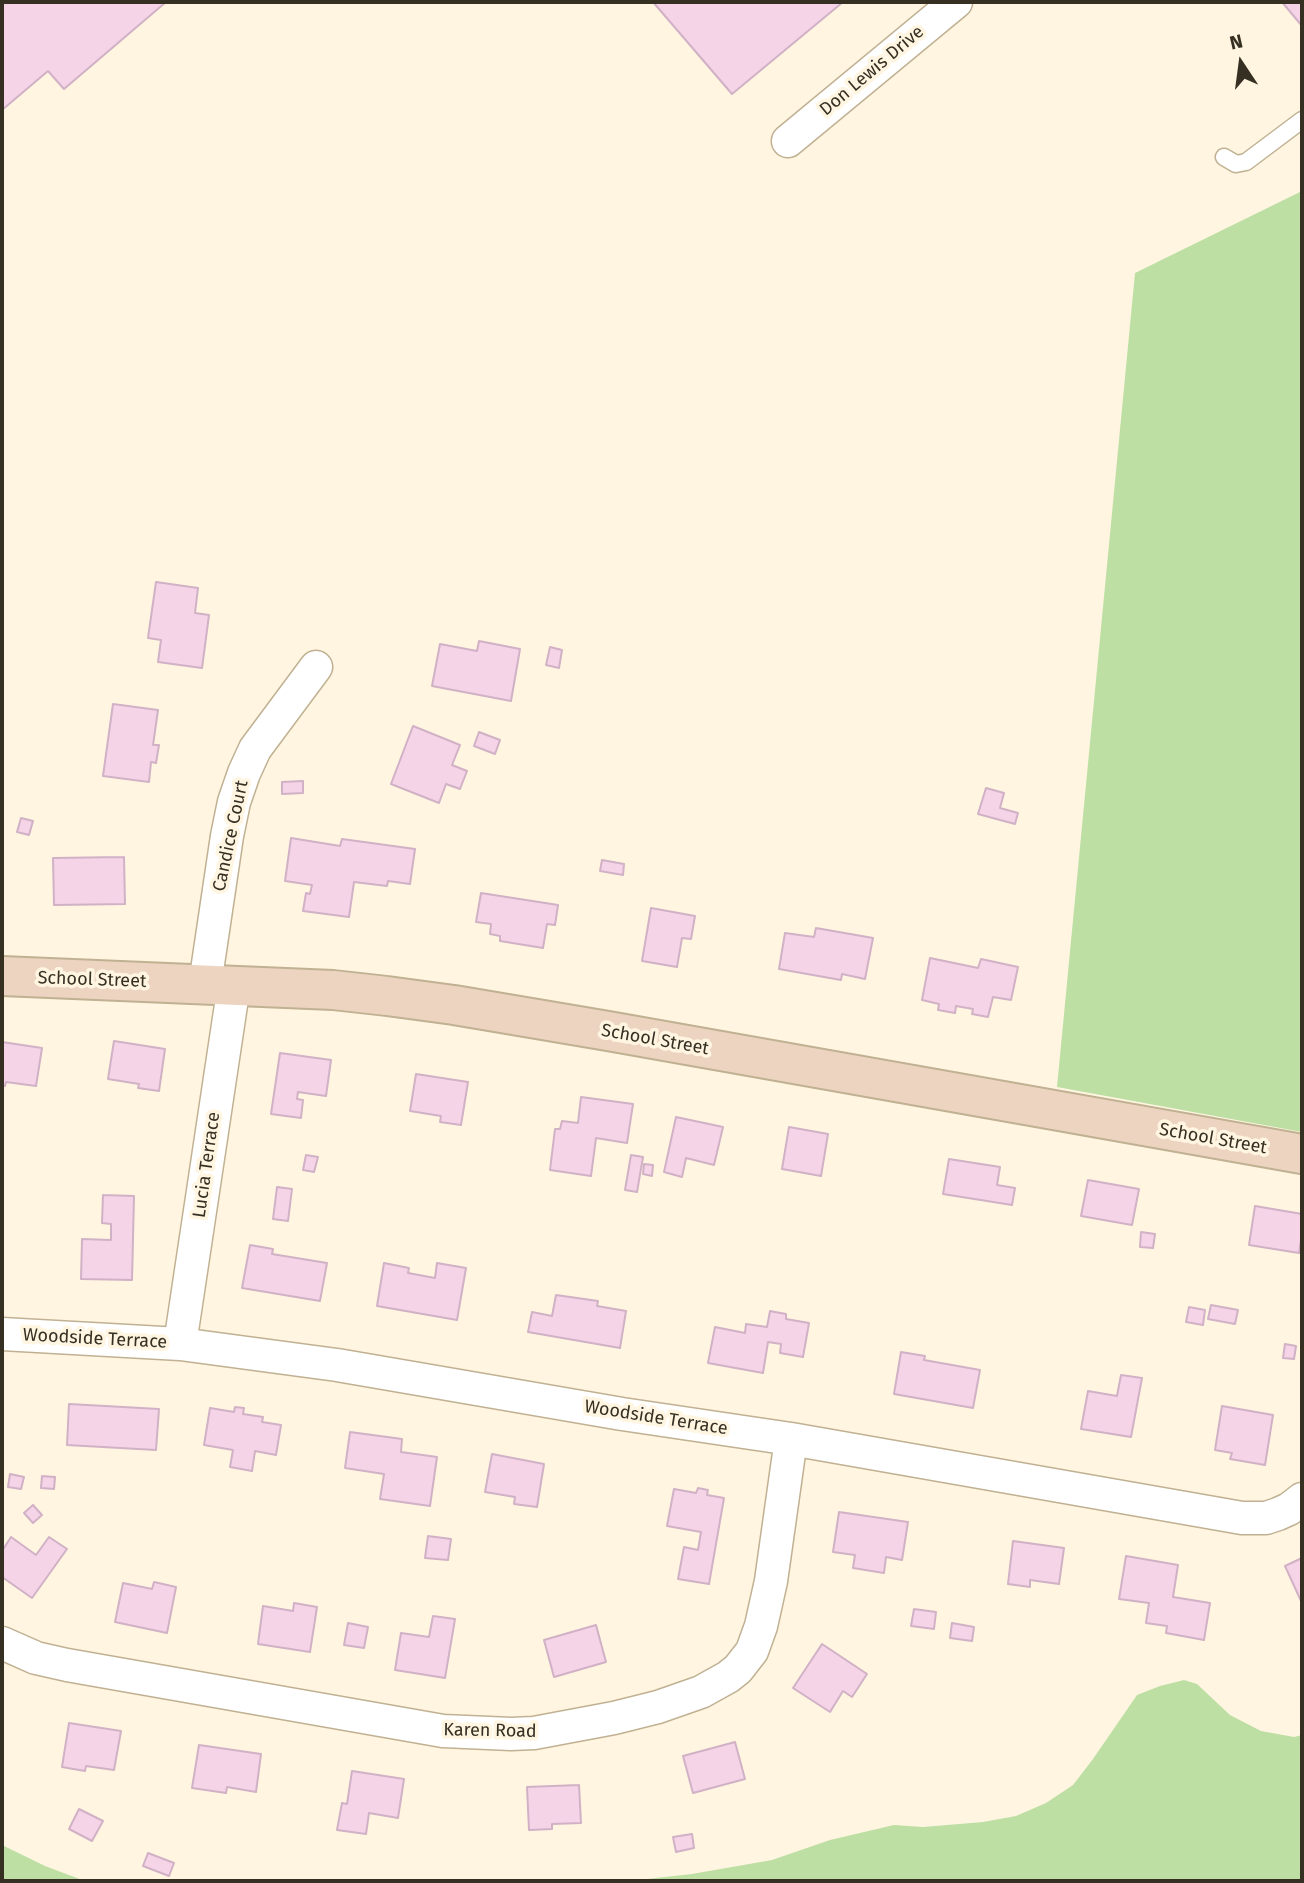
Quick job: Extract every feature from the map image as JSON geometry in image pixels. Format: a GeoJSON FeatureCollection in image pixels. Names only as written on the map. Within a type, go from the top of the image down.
{"type":"FeatureCollection","features":[{"type":"Feature","properties":{"kind":"street","name":"Don Lewis Drive"},"geometry":{"type":"LineString","coordinates":[[788,141],[956,2]]}},
{"type":"Feature","properties":{"kind":"street","name":"Candice Court"},"geometry":{"type":"LineString","coordinates":[[219,985],[227,836],[239,788],[255,748],[316,667]]}},
{"type":"Feature","properties":{"kind":"street","name":"School Street"},"geometry":{"type":"LineString","coordinates":[[2,976],[333,990],[454,1005],[1302,1154]]}},
{"type":"Feature","properties":{"kind":"street","name":"Lucia Terrace"},"geometry":{"type":"LineString","coordinates":[[180,1344],[219,985]]}},
{"type":"Feature","properties":{"kind":"street","name":"Woodside Terrace"},"geometry":{"type":"LineString","coordinates":[[2,1334],[180,1344],[337,1365],[622,1414],[791,1439],[1242,1518],[1254,1519],[1278,1514],[1302,1499]]}},
{"type":"Feature","properties":{"kind":"street","name":"Karen Road"},"geometry":{"type":"LineString","coordinates":[[2,1643],[37,1658],[68,1665],[443,1731],[534,1733],[658,1707],[701,1692],[728,1677],[752,1651],[761,1626],[771,1581],[791,1439]]}},
{"type":"Feature","properties":{"kind":"lane"},"geometry":{"type":"LineString","coordinates":[[1224,157],[1236,164],[1246,162],[1302,120]]}},
{"type":"Feature","properties":{"kind":"green space"},"geometry":{"type":"Polygon","coordinates":[[[1302,191],[1302,1132],[1057,1087],[1135,273],[1302,191]]]}},
{"type":"Feature","properties":{"kind":"green space"},"geometry":{"type":"Polygon","coordinates":[[[1184,1680],[1197,1684],[1230,1715],[1261,1731],[1294,1737],[1302,1735],[1302,1881],[629,1881],[692,1874],[772,1860],[830,1840],[894,1825],[923,1827],[1016,1816],[1046,1803],[1073,1785],[1137,1695],[1184,1680]]]}},
{"type":"Feature","properties":{"kind":"green space"},"geometry":{"type":"Polygon","coordinates":[[[2,1845],[45,1866],[85,1881],[2,1881],[2,1845]]]}},
{"type":"Feature","properties":{"kind":"building"},"geometry":{"type":"Polygon","coordinates":[[[2,2],[166,2],[64,89],[48,71],[2,110],[2,2]]]}},
{"type":"Feature","properties":{"kind":"building"},"geometry":{"type":"Polygon","coordinates":[[[653,2],[843,2],[732,94],[653,2]]]}},
{"type":"Feature","properties":{"kind":"building"},"geometry":{"type":"Polygon","coordinates":[[[1282,2],[1302,2],[1302,26],[1282,2]]]}},
{"type":"Feature","properties":{"kind":"building"},"geometry":{"type":"Polygon","coordinates":[[[156,582],[198,588],[195,613],[209,615],[202,668],[158,662],[161,640],[148,638],[156,582]]]}},
{"type":"Feature","properties":{"kind":"building"},"geometry":{"type":"Polygon","coordinates":[[[479,641],[520,649],[511,701],[432,686],[440,644],[477,651],[479,641]]]}},
{"type":"Feature","properties":{"kind":"building"},"geometry":{"type":"Polygon","coordinates":[[[550,647],[562,650],[559,668],[546,665],[550,647]]]}},
{"type":"Feature","properties":{"kind":"building"},"geometry":{"type":"Polygon","coordinates":[[[113,704],[158,710],[153,745],[159,745],[156,763],[151,762],[149,782],[103,776],[113,704]]]}},
{"type":"Feature","properties":{"kind":"building"},"geometry":{"type":"Polygon","coordinates":[[[413,726],[460,745],[452,765],[467,771],[460,789],[446,784],[439,803],[391,784],[413,726]]]}},
{"type":"Feature","properties":{"kind":"building"},"geometry":{"type":"Polygon","coordinates":[[[479,732],[500,740],[495,754],[474,746],[479,732]]]}},
{"type":"Feature","properties":{"kind":"building"},"geometry":{"type":"Polygon","coordinates":[[[303,781],[303,793],[282,794],[282,782],[303,781]]]}},
{"type":"Feature","properties":{"kind":"building"},"geometry":{"type":"Polygon","coordinates":[[[986,788],[1004,793],[1000,808],[1018,813],[1015,824],[978,814],[986,788]]]}},
{"type":"Feature","properties":{"kind":"building"},"geometry":{"type":"Polygon","coordinates":[[[21,818],[33,821],[29,835],[17,832],[21,818]]]}},
{"type":"Feature","properties":{"kind":"building"},"geometry":{"type":"Polygon","coordinates":[[[291,838],[340,846],[342,839],[415,849],[410,884],[388,881],[387,886],[354,882],[349,917],[303,911],[306,893],[310,894],[312,885],[285,881],[291,838]]]}},
{"type":"Feature","properties":{"kind":"building"},"geometry":{"type":"Polygon","coordinates":[[[124,857],[125,904],[54,905],[53,858],[124,857]]]}},
{"type":"Feature","properties":{"kind":"building"},"geometry":{"type":"Polygon","coordinates":[[[602,860],[624,864],[623,875],[600,871],[602,860]]]}},
{"type":"Feature","properties":{"kind":"building"},"geometry":{"type":"Polygon","coordinates":[[[481,893],[558,905],[555,925],[547,924],[543,948],[500,941],[500,936],[490,934],[491,924],[476,922],[481,893]]]}},
{"type":"Feature","properties":{"kind":"building"},"geometry":{"type":"Polygon","coordinates":[[[651,908],[695,916],[691,939],[682,938],[677,967],[642,961],[651,908]]]}},
{"type":"Feature","properties":{"kind":"building"},"geometry":{"type":"Polygon","coordinates":[[[816,928],[873,938],[865,979],[842,974],[841,980],[779,969],[785,933],[814,937],[816,928]]]}},
{"type":"Feature","properties":{"kind":"building"},"geometry":{"type":"Polygon","coordinates":[[[930,958],[978,968],[981,959],[1018,967],[1011,1000],[993,997],[988,1017],[972,1014],[973,1009],[956,1006],[955,1013],[938,1010],[939,1004],[922,1000],[930,958]]]}},
{"type":"Feature","properties":{"kind":"building"},"geometry":{"type":"Polygon","coordinates":[[[114,1041],[165,1049],[159,1091],[138,1088],[139,1084],[108,1079],[114,1041]]]}},
{"type":"Feature","properties":{"kind":"building"},"geometry":{"type":"Polygon","coordinates":[[[2,1042],[42,1048],[36,1086],[6,1082],[5,1086],[2,1086],[2,1042]]]}},
{"type":"Feature","properties":{"kind":"building"},"geometry":{"type":"Polygon","coordinates":[[[280,1053],[331,1060],[326,1096],[298,1092],[297,1099],[303,1100],[301,1118],[271,1114],[280,1053]]]}},
{"type":"Feature","properties":{"kind":"building"},"geometry":{"type":"Polygon","coordinates":[[[416,1074],[468,1082],[461,1125],[440,1122],[441,1116],[410,1111],[416,1074]]]}},
{"type":"Feature","properties":{"kind":"building"},"geometry":{"type":"Polygon","coordinates":[[[581,1097],[633,1104],[627,1143],[596,1138],[591,1176],[550,1170],[555,1129],[560,1129],[562,1121],[578,1123],[581,1097]]]}},
{"type":"Feature","properties":{"kind":"building"},"geometry":{"type":"Polygon","coordinates":[[[676,1117],[723,1127],[714,1165],[686,1158],[682,1177],[664,1172],[676,1117]]]}},
{"type":"Feature","properties":{"kind":"building"},"geometry":{"type":"Polygon","coordinates":[[[789,1127],[828,1134],[821,1176],[782,1169],[789,1127]]]}},
{"type":"Feature","properties":{"kind":"building"},"geometry":{"type":"Polygon","coordinates":[[[306,1155],[318,1157],[314,1172],[303,1170],[306,1155]]]}},
{"type":"Feature","properties":{"kind":"building"},"geometry":{"type":"Polygon","coordinates":[[[631,1155],[643,1157],[637,1192],[625,1190],[631,1155]]]}},
{"type":"Feature","properties":{"kind":"building"},"geometry":{"type":"Polygon","coordinates":[[[949,1159],[1000,1167],[997,1185],[1015,1188],[1012,1205],[943,1194],[949,1159]]]}},
{"type":"Feature","properties":{"kind":"building"},"geometry":{"type":"Polygon","coordinates":[[[644,1164],[653,1165],[652,1176],[643,1174],[644,1164]]]}},
{"type":"Feature","properties":{"kind":"building"},"geometry":{"type":"Polygon","coordinates":[[[1088,1180],[1139,1189],[1132,1225],[1081,1216],[1088,1180]]]}},
{"type":"Feature","properties":{"kind":"building"},"geometry":{"type":"Polygon","coordinates":[[[277,1187],[292,1189],[288,1221],[273,1219],[277,1187]]]}},
{"type":"Feature","properties":{"kind":"building"},"geometry":{"type":"Polygon","coordinates":[[[103,1195],[134,1196],[132,1280],[81,1279],[82,1239],[111,1240],[111,1224],[102,1223],[103,1195]]]}},
{"type":"Feature","properties":{"kind":"building"},"geometry":{"type":"Polygon","coordinates":[[[1255,1206],[1302,1214],[1299,1253],[1249,1245],[1255,1206]]]}},
{"type":"Feature","properties":{"kind":"building"},"geometry":{"type":"Polygon","coordinates":[[[1141,1232],[1155,1234],[1153,1248],[1140,1247],[1141,1232]]]}},
{"type":"Feature","properties":{"kind":"building"},"geometry":{"type":"Polygon","coordinates":[[[250,1245],[273,1249],[272,1254],[327,1263],[320,1301],[242,1288],[250,1245]]]}},
{"type":"Feature","properties":{"kind":"building"},"geometry":{"type":"Polygon","coordinates":[[[384,1263],[409,1268],[408,1273],[435,1278],[437,1263],[466,1268],[457,1320],[377,1306],[384,1263]]]}},
{"type":"Feature","properties":{"kind":"building"},"geometry":{"type":"Polygon","coordinates":[[[556,1295],[598,1301],[597,1306],[626,1311],[620,1348],[528,1332],[532,1312],[552,1316],[556,1295]]]}},
{"type":"Feature","properties":{"kind":"building"},"geometry":{"type":"Polygon","coordinates":[[[1211,1305],[1238,1310],[1235,1324],[1208,1319],[1211,1305]]]}},
{"type":"Feature","properties":{"kind":"building"},"geometry":{"type":"Polygon","coordinates":[[[1189,1307],[1205,1310],[1203,1325],[1186,1322],[1189,1307]]]}},
{"type":"Feature","properties":{"kind":"building"},"geometry":{"type":"Polygon","coordinates":[[[770,1311],[786,1314],[786,1319],[809,1323],[803,1357],[780,1353],[781,1344],[768,1342],[763,1373],[708,1363],[715,1327],[745,1333],[746,1324],[767,1327],[770,1311]]]}},
{"type":"Feature","properties":{"kind":"building"},"geometry":{"type":"Polygon","coordinates":[[[1285,1344],[1296,1346],[1294,1359],[1283,1358],[1285,1344]]]}},
{"type":"Feature","properties":{"kind":"building"},"geometry":{"type":"Polygon","coordinates":[[[901,1352],[925,1356],[924,1360],[980,1370],[973,1408],[894,1394],[901,1352]]]}},
{"type":"Feature","properties":{"kind":"building"},"geometry":{"type":"Polygon","coordinates":[[[1121,1375],[1142,1378],[1131,1437],[1081,1429],[1088,1391],[1117,1396],[1121,1375]]]}},
{"type":"Feature","properties":{"kind":"building"},"geometry":{"type":"Polygon","coordinates":[[[69,1404],[159,1409],[156,1450],[67,1445],[69,1404]]]}},
{"type":"Feature","properties":{"kind":"building"},"geometry":{"type":"Polygon","coordinates":[[[1222,1406],[1273,1415],[1265,1465],[1230,1459],[1232,1453],[1215,1450],[1222,1406]]]}},
{"type":"Feature","properties":{"kind":"building"},"geometry":{"type":"Polygon","coordinates":[[[235,1407],[244,1408],[243,1414],[263,1417],[262,1422],[281,1425],[276,1455],[255,1451],[252,1471],[230,1467],[233,1450],[204,1445],[210,1408],[234,1412],[235,1407]]]}},
{"type":"Feature","properties":{"kind":"building"},"geometry":{"type":"Polygon","coordinates":[[[350,1432],[402,1439],[401,1452],[437,1457],[430,1506],[380,1499],[384,1474],[345,1468],[350,1432]]]}},
{"type":"Feature","properties":{"kind":"building"},"geometry":{"type":"Polygon","coordinates":[[[492,1454],[544,1464],[537,1507],[514,1504],[515,1497],[485,1492],[492,1454]]]}},
{"type":"Feature","properties":{"kind":"building"},"geometry":{"type":"Polygon","coordinates":[[[10,1474],[24,1477],[21,1489],[8,1487],[10,1474]]]}},
{"type":"Feature","properties":{"kind":"building"},"geometry":{"type":"Polygon","coordinates":[[[42,1476],[55,1477],[54,1489],[41,1488],[42,1476]]]}},
{"type":"Feature","properties":{"kind":"building"},"geometry":{"type":"Polygon","coordinates":[[[698,1488],[708,1490],[707,1495],[724,1498],[709,1584],[678,1579],[684,1547],[698,1550],[701,1532],[667,1526],[674,1489],[696,1493],[698,1488]]]}},
{"type":"Feature","properties":{"kind":"building"},"geometry":{"type":"Polygon","coordinates":[[[33,1505],[42,1515],[33,1523],[24,1513],[33,1505]]]}},
{"type":"Feature","properties":{"kind":"building"},"geometry":{"type":"Polygon","coordinates":[[[839,1512],[908,1522],[902,1560],[886,1557],[884,1573],[853,1568],[855,1555],[833,1552],[839,1512]]]}},
{"type":"Feature","properties":{"kind":"building"},"geometry":{"type":"Polygon","coordinates":[[[428,1536],[451,1539],[448,1560],[425,1558],[428,1536]]]}},
{"type":"Feature","properties":{"kind":"building"},"geometry":{"type":"Polygon","coordinates":[[[11,1537],[36,1555],[49,1537],[67,1549],[32,1598],[2,1577],[2,1551],[11,1537]]]}},
{"type":"Feature","properties":{"kind":"building"},"geometry":{"type":"Polygon","coordinates":[[[1013,1541],[1064,1548],[1059,1584],[1030,1580],[1030,1587],[1008,1584],[1013,1541]]]}},
{"type":"Feature","properties":{"kind":"building"},"geometry":{"type":"Polygon","coordinates":[[[1126,1556],[1178,1565],[1173,1597],[1210,1603],[1204,1640],[1166,1633],[1167,1626],[1146,1623],[1149,1603],[1119,1599],[1126,1556]]]}},
{"type":"Feature","properties":{"kind":"building"},"geometry":{"type":"Polygon","coordinates":[[[1302,1558],[1302,1600],[1301,1601],[1285,1566],[1302,1558]]]}},
{"type":"Feature","properties":{"kind":"building"},"geometry":{"type":"Polygon","coordinates":[[[154,1582],[176,1587],[167,1633],[115,1622],[123,1583],[152,1589],[154,1582]]]}},
{"type":"Feature","properties":{"kind":"building"},"geometry":{"type":"Polygon","coordinates":[[[294,1603],[317,1607],[310,1652],[258,1644],[263,1606],[293,1611],[294,1603]]]}},
{"type":"Feature","properties":{"kind":"building"},"geometry":{"type":"Polygon","coordinates":[[[914,1609],[936,1612],[934,1629],[911,1626],[914,1609]]]}},
{"type":"Feature","properties":{"kind":"building"},"geometry":{"type":"Polygon","coordinates":[[[433,1616],[455,1619],[445,1678],[395,1670],[401,1633],[429,1637],[433,1616]]]}},
{"type":"Feature","properties":{"kind":"building"},"geometry":{"type":"Polygon","coordinates":[[[348,1623],[368,1627],[364,1648],[344,1645],[348,1623]]]}},
{"type":"Feature","properties":{"kind":"building"},"geometry":{"type":"Polygon","coordinates":[[[952,1623],[974,1627],[972,1641],[950,1638],[952,1623]]]}},
{"type":"Feature","properties":{"kind":"building"},"geometry":{"type":"Polygon","coordinates":[[[596,1625],[606,1662],[554,1677],[544,1640],[596,1625]]]}},
{"type":"Feature","properties":{"kind":"building"},"geometry":{"type":"Polygon","coordinates":[[[822,1644],[867,1674],[852,1697],[843,1691],[830,1712],[793,1688],[822,1644]]]}},
{"type":"Feature","properties":{"kind":"building"},"geometry":{"type":"Polygon","coordinates":[[[69,1723],[121,1731],[114,1770],[86,1766],[85,1771],[62,1767],[69,1723]]]}},
{"type":"Feature","properties":{"kind":"building"},"geometry":{"type":"Polygon","coordinates":[[[735,1742],[745,1779],[693,1793],[683,1756],[735,1742]]]}},
{"type":"Feature","properties":{"kind":"building"},"geometry":{"type":"Polygon","coordinates":[[[199,1745],[261,1754],[256,1792],[227,1787],[226,1793],[192,1788],[199,1745]]]}},
{"type":"Feature","properties":{"kind":"building"},"geometry":{"type":"Polygon","coordinates":[[[352,1771],[404,1779],[398,1818],[369,1813],[366,1834],[337,1830],[342,1803],[347,1804],[352,1771]]]}},
{"type":"Feature","properties":{"kind":"building"},"geometry":{"type":"Polygon","coordinates":[[[579,1785],[581,1823],[552,1824],[552,1829],[529,1830],[527,1787],[579,1785]]]}},
{"type":"Feature","properties":{"kind":"building"},"geometry":{"type":"Polygon","coordinates":[[[79,1809],[103,1821],[92,1841],[69,1829],[79,1809]]]}},
{"type":"Feature","properties":{"kind":"building"},"geometry":{"type":"Polygon","coordinates":[[[692,1834],[694,1848],[676,1852],[673,1837],[692,1834]]]}},
{"type":"Feature","properties":{"kind":"building"},"geometry":{"type":"Polygon","coordinates":[[[148,1853],[174,1863],[169,1876],[143,1866],[148,1853]]]}}]}
